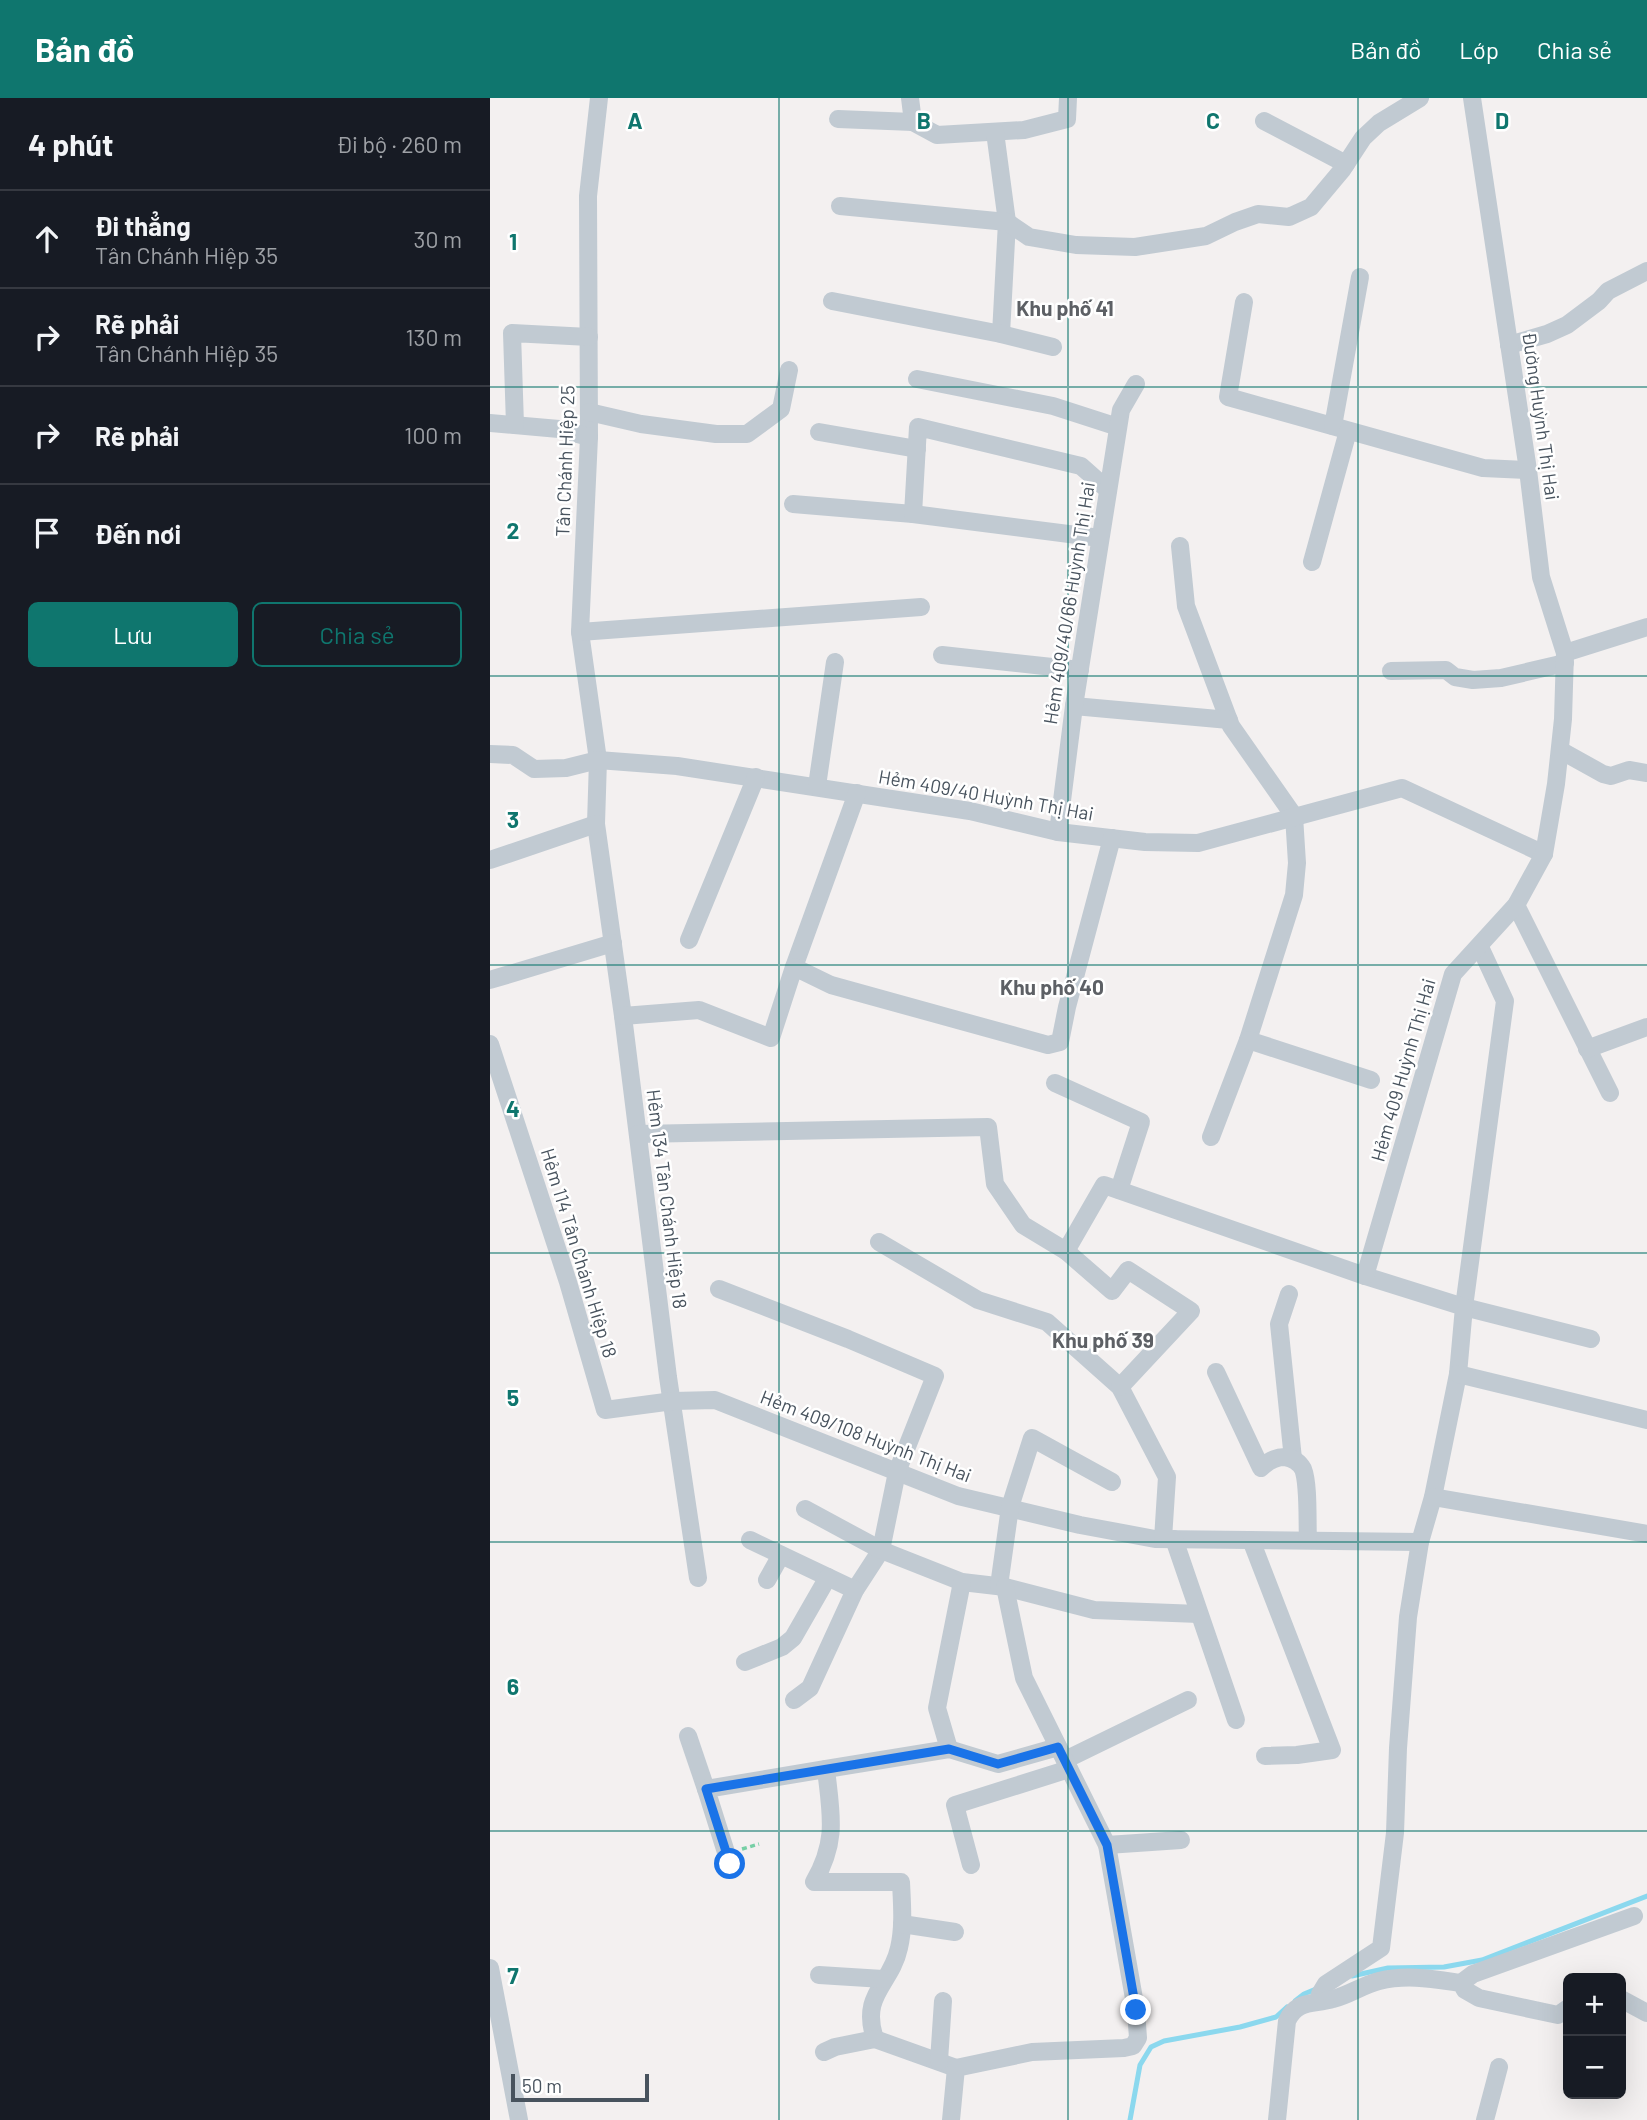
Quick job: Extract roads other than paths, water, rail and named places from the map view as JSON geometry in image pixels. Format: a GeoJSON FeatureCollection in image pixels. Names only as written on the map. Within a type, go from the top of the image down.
{"type":"FeatureCollection","features":[{"type":"Feature","properties":{"kind":"street","name":"Tân Chánh Hiệp 25"},"geometry":{"type":"LineString","coordinates":[[596,824],[598,760],[580,632],[589,437],[588,196],[599,98]]}},
{"type":"Feature","properties":{"kind":"street"},"geometry":{"type":"LineString","coordinates":[[910,98],[914,122]]}},
{"type":"Feature","properties":{"kind":"street"},"geometry":{"type":"LineString","coordinates":[[838,119],[914,122],[937,135],[1024,130],[1067,119],[1068,98]]}},
{"type":"Feature","properties":{"kind":"street"},"geometry":{"type":"LineString","coordinates":[[840,206],[1007,222],[1029,237],[1076,245],[1135,247],[1206,236],[1258,214],[1289,217],[1311,207],[1363,138],[1380,123],[1420,98]]}},
{"type":"Feature","properties":{"kind":"street","name":"Đường Huỳnh Thị Hai"},"geometry":{"type":"LineString","coordinates":[[1472,98],[1528,470],[1541,577],[1565,658]]}},
{"type":"Feature","properties":{"kind":"street"},"geometry":{"type":"LineString","coordinates":[[1264,121],[1346,164]]}},
{"type":"Feature","properties":{"kind":"street"},"geometry":{"type":"LineString","coordinates":[[995,132],[1007,222],[1001,334]]}},
{"type":"Feature","properties":{"kind":"street"},"geometry":{"type":"LineString","coordinates":[[1509,345],[1567,326],[1608,291],[1647,271]]}},
{"type":"Feature","properties":{"kind":"street"},"geometry":{"type":"LineString","coordinates":[[1312,562],[1340,428],[1360,278]]}},
{"type":"Feature","properties":{"kind":"street"},"geometry":{"type":"LineString","coordinates":[[832,301],[1001,334],[1053,347]]}},
{"type":"Feature","properties":{"kind":"street"},"geometry":{"type":"LineString","coordinates":[[1244,302],[1228,397],[1483,468],[1528,470]]}},
{"type":"Feature","properties":{"kind":"street"},"geometry":{"type":"LineString","coordinates":[[515,425],[512,333],[589,337]]}},
{"type":"Feature","properties":{"kind":"street"},"geometry":{"type":"LineString","coordinates":[[589,412],[641,424],[716,434],[747,434],[781,409],[789,370]]}},
{"type":"Feature","properties":{"kind":"street"},"geometry":{"type":"LineString","coordinates":[[917,379],[1053,406],[1118,427]]}},
{"type":"Feature","properties":{"kind":"street","name":"Hẻm 409/40/66 Huỳnh Thị Hai"},"geometry":{"type":"LineString","coordinates":[[1058,832],[1074,706],[1118,427],[1121,410],[1136,384]]}},
{"type":"Feature","properties":{"kind":"street"},"geometry":{"type":"LineString","coordinates":[[490,423],[559,429],[589,437]]}},
{"type":"Feature","properties":{"kind":"street"},"geometry":{"type":"LineString","coordinates":[[913,514],[918,427],[1081,466],[1108,490]]}},
{"type":"Feature","properties":{"kind":"street"},"geometry":{"type":"LineString","coordinates":[[819,432],[917,449]]}},
{"type":"Feature","properties":{"kind":"street"},"geometry":{"type":"LineString","coordinates":[[793,504],[913,514],[1100,538]]}},
{"type":"Feature","properties":{"kind":"street"},"geometry":{"type":"LineString","coordinates":[[1180,546],[1186,606],[1229,720],[1294,817],[1297,863],[1294,895],[1248,1040],[1211,1137]]}},
{"type":"Feature","properties":{"kind":"street"},"geometry":{"type":"LineString","coordinates":[[580,632],[921,607]]}},
{"type":"Feature","properties":{"kind":"street"},"geometry":{"type":"LineString","coordinates":[[1391,671],[1446,670],[1455,677],[1473,680],[1501,678],[1565,658],[1647,627]]}},
{"type":"Feature","properties":{"kind":"street"},"geometry":{"type":"LineString","coordinates":[[942,655],[1080,670]]}},
{"type":"Feature","properties":{"kind":"street","name":"Hẻm 409 Huỳnh Thị Hai"},"geometry":{"type":"LineString","coordinates":[[1365,1276],[1453,974],[1516,905],[1544,854],[1560,750],[1565,658]]}},
{"type":"Feature","properties":{"kind":"street"},"geometry":{"type":"LineString","coordinates":[[817,786],[835,662]]}},
{"type":"Feature","properties":{"kind":"street"},"geometry":{"type":"LineString","coordinates":[[1074,706],[1229,720]]}},
{"type":"Feature","properties":{"kind":"street"},"geometry":{"type":"LineString","coordinates":[[1560,750],[1603,774],[1611,776],[1629,770],[1647,773]]}},
{"type":"Feature","properties":{"kind":"street","name":"Hẻm 409/40 Huỳnh Thị Hai"},"geometry":{"type":"LineString","coordinates":[[490,754],[513,755],[534,769],[566,768],[598,760],[677,766],[970,811],[1058,832],[1198,843],[1402,788],[1544,854]]}},
{"type":"Feature","properties":{"kind":"street"},"geometry":{"type":"LineString","coordinates":[[689,940],[756,777]]}},
{"type":"Feature","properties":{"kind":"street"},"geometry":{"type":"LineString","coordinates":[[623,1016],[699,1010],[771,1038],[857,793]]}},
{"type":"Feature","properties":{"kind":"street"},"geometry":{"type":"LineString","coordinates":[[490,860],[596,824]]}},
{"type":"Feature","properties":{"kind":"street","name":"Hẻm 134 Tân Chánh Hiệp 18"},"geometry":{"type":"LineString","coordinates":[[596,824],[668,1377],[698,1578]]}},
{"type":"Feature","properties":{"kind":"street"},"geometry":{"type":"LineString","coordinates":[[794,967],[831,985],[1048,1045],[1060,1041],[1112,838]]}},
{"type":"Feature","properties":{"kind":"street"},"geometry":{"type":"LineString","coordinates":[[1516,905],[1610,1093]]}},
{"type":"Feature","properties":{"kind":"street"},"geometry":{"type":"LineString","coordinates":[[490,980],[613,943]]}},
{"type":"Feature","properties":{"kind":"street"},"geometry":{"type":"LineString","coordinates":[[1277,2120],[1287,2021],[1300,2006],[1381,1948],[1395,1833],[1398,1748],[1408,1617],[1420,1542],[1433,1497],[1458,1374],[1464,1307],[1505,1001],[1480,947]]}},
{"type":"Feature","properties":{"kind":"street"},"geometry":{"type":"LineString","coordinates":[[1587,1049],[1647,1027]]}},
{"type":"Feature","properties":{"kind":"street"},"geometry":{"type":"LineString","coordinates":[[1248,1040],[1371,1080]]}},
{"type":"Feature","properties":{"kind":"street","name":"Hẻm 114 Tân Chánh Hiệp 18"},"geometry":{"type":"LineString","coordinates":[[490,1044],[568,1282],[605,1410],[673,1401]]}},
{"type":"Feature","properties":{"kind":"street"},"geometry":{"type":"LineString","coordinates":[[1055,1083],[1141,1122],[1119,1190]]}},
{"type":"Feature","properties":{"kind":"street"},"geometry":{"type":"LineString","coordinates":[[638,1135],[988,1127],[995,1184],[1023,1225],[1066,1251],[1112,1291],[1128,1270],[1191,1311],[1120,1387]]}},
{"type":"Feature","properties":{"kind":"street"},"geometry":{"type":"LineString","coordinates":[[1066,1251],[1104,1185],[1365,1276],[1464,1307],[1591,1339]]}},
{"type":"Feature","properties":{"kind":"street"},"geometry":{"type":"LineString","coordinates":[[879,1242],[978,1300],[1047,1322],[1120,1387],[1167,1476],[1168,1539],[1199,1614],[1236,1720]]}},
{"type":"Feature","properties":{"kind":"street"},"geometry":{"type":"LineString","coordinates":[[719,1289],[935,1376],[897,1472],[881,1550],[855,1590],[810,1688],[794,1700]]}},
{"type":"Feature","properties":{"kind":"street"},"geometry":{"type":"LineString","coordinates":[[1289,1294],[1279,1324],[1293,1459],[1303,1470],[1308,1541]]}},
{"type":"Feature","properties":{"kind":"street"},"geometry":{"type":"LineString","coordinates":[[1216,1372],[1261,1468],[1276,1458],[1293,1459]]}},
{"type":"Feature","properties":{"kind":"street"},"geometry":{"type":"LineString","coordinates":[[1458,1374],[1647,1420]]}},
{"type":"Feature","properties":{"kind":"street","name":"Hẻm 409/108 Huỳnh Thị Hai"},"geometry":{"type":"LineString","coordinates":[[673,1401],[715,1400],[958,1496],[1080,1525],[1168,1539],[1420,1542]]}},
{"type":"Feature","properties":{"kind":"street"},"geometry":{"type":"LineString","coordinates":[[824,2052],[835,2047],[875,2039],[956,2068],[1026,2053],[1117,2049],[1133,2046],[1137,2042],[1139,2029],[1107,1845],[1024,1678],[1002,1586],[1010,1507],[1032,1438],[1112,1482]]}},
{"type":"Feature","properties":{"kind":"street"},"geometry":{"type":"LineString","coordinates":[[1433,1497],[1647,1534]]}},
{"type":"Feature","properties":{"kind":"street"},"geometry":{"type":"LineString","coordinates":[[805,1509],[881,1550],[962,1582],[1002,1586],[1094,1609],[1199,1614]]}},
{"type":"Feature","properties":{"kind":"street"},"geometry":{"type":"LineString","coordinates":[[1251,1539],[1332,1750],[1265,1756]]}},
{"type":"Feature","properties":{"kind":"street"},"geometry":{"type":"LineString","coordinates":[[750,1540],[855,1590]]}},
{"type":"Feature","properties":{"kind":"street"},"geometry":{"type":"LineString","coordinates":[[767,1580],[781,1555]]}},
{"type":"Feature","properties":{"kind":"street"},"geometry":{"type":"LineString","coordinates":[[744,1661],[782,1647],[793,1638],[828,1577]]}},
{"type":"Feature","properties":{"kind":"street"},"geometry":{"type":"LineString","coordinates":[[949,1749],[937,1708],[962,1582]]}},
{"type":"Feature","properties":{"kind":"street"},"geometry":{"type":"LineString","coordinates":[[971,1864],[956,1805],[1064,1759],[1188,1700]]}},
{"type":"Feature","properties":{"kind":"street"},"geometry":{"type":"LineString","coordinates":[[688,1736],[730,1857]]}},
{"type":"Feature","properties":{"kind":"street"},"geometry":{"type":"LineString","coordinates":[[706,1789],[949,1749],[998,1764],[1064,1759]]}},
{"type":"Feature","properties":{"kind":"street"},"geometry":{"type":"LineString","coordinates":[[826,1769],[831,1840],[827,1857],[814,1882],[901,1882],[902,1924],[897,1955],[883,1979],[872,2007],[875,2039]]}},
{"type":"Feature","properties":{"kind":"street"},"geometry":{"type":"LineString","coordinates":[[1107,1845],[1181,1840]]}},
{"type":"Feature","properties":{"kind":"street"},"geometry":{"type":"LineString","coordinates":[[1323,1991],[1335,1999],[1377,1982],[1398,1978],[1429,1978],[1461,1983],[1473,1974],[1634,1916]]}},
{"type":"Feature","properties":{"kind":"street"},"geometry":{"type":"LineString","coordinates":[[902,1924],[955,1932]]}},
{"type":"Feature","properties":{"kind":"street"},"geometry":{"type":"LineString","coordinates":[[819,1975],[883,1979]]}},
{"type":"Feature","properties":{"kind":"street"},"geometry":{"type":"LineString","coordinates":[[491,1977],[519,2120]]}},
{"type":"Feature","properties":{"kind":"street"},"geometry":{"type":"LineString","coordinates":[[1461,1983],[1465,1990],[1479,1998],[1558,2015],[1563,2012]]}},
{"type":"Feature","properties":{"kind":"street"},"geometry":{"type":"LineString","coordinates":[[939,2061],[943,2001]]}},
{"type":"Feature","properties":{"kind":"street"},"geometry":{"type":"LineString","coordinates":[[1626,2002],[1647,2013]]}},
{"type":"Feature","properties":{"kind":"street"},"geometry":{"type":"LineString","coordinates":[[1485,2120],[1499,2067]]}},
{"type":"Feature","properties":{"kind":"street"},"geometry":{"type":"LineString","coordinates":[[951,2120],[956,2068]]}},
{"type":"Feature","properties":{"kind":"waterway"},"geometry":{"type":"LineString","coordinates":[[1352,1976],[1388,1968],[1444,1967],[1482,1960],[1647,1896]]}},
{"type":"Feature","properties":{"kind":"waterway"},"geometry":{"type":"LineString","coordinates":[[1295,2001],[1316,1989]]}},
{"type":"Feature","properties":{"kind":"waterway"},"geometry":{"type":"LineString","coordinates":[[1130,2120],[1140,2065],[1151,2047],[1164,2041],[1240,2027],[1276,2017],[1287,2007]]}},
{"type":"Feature","properties":{"kind":"district","name":"Khu phố 41"},"geometry":{"type":"Point","coordinates":[1065,309]}},
{"type":"Feature","properties":{"kind":"district","name":"Khu phố 40"},"geometry":{"type":"Point","coordinates":[1052,988]}},
{"type":"Feature","properties":{"kind":"district","name":"Khu phố 39"},"geometry":{"type":"Point","coordinates":[1103,1341]}}]}
